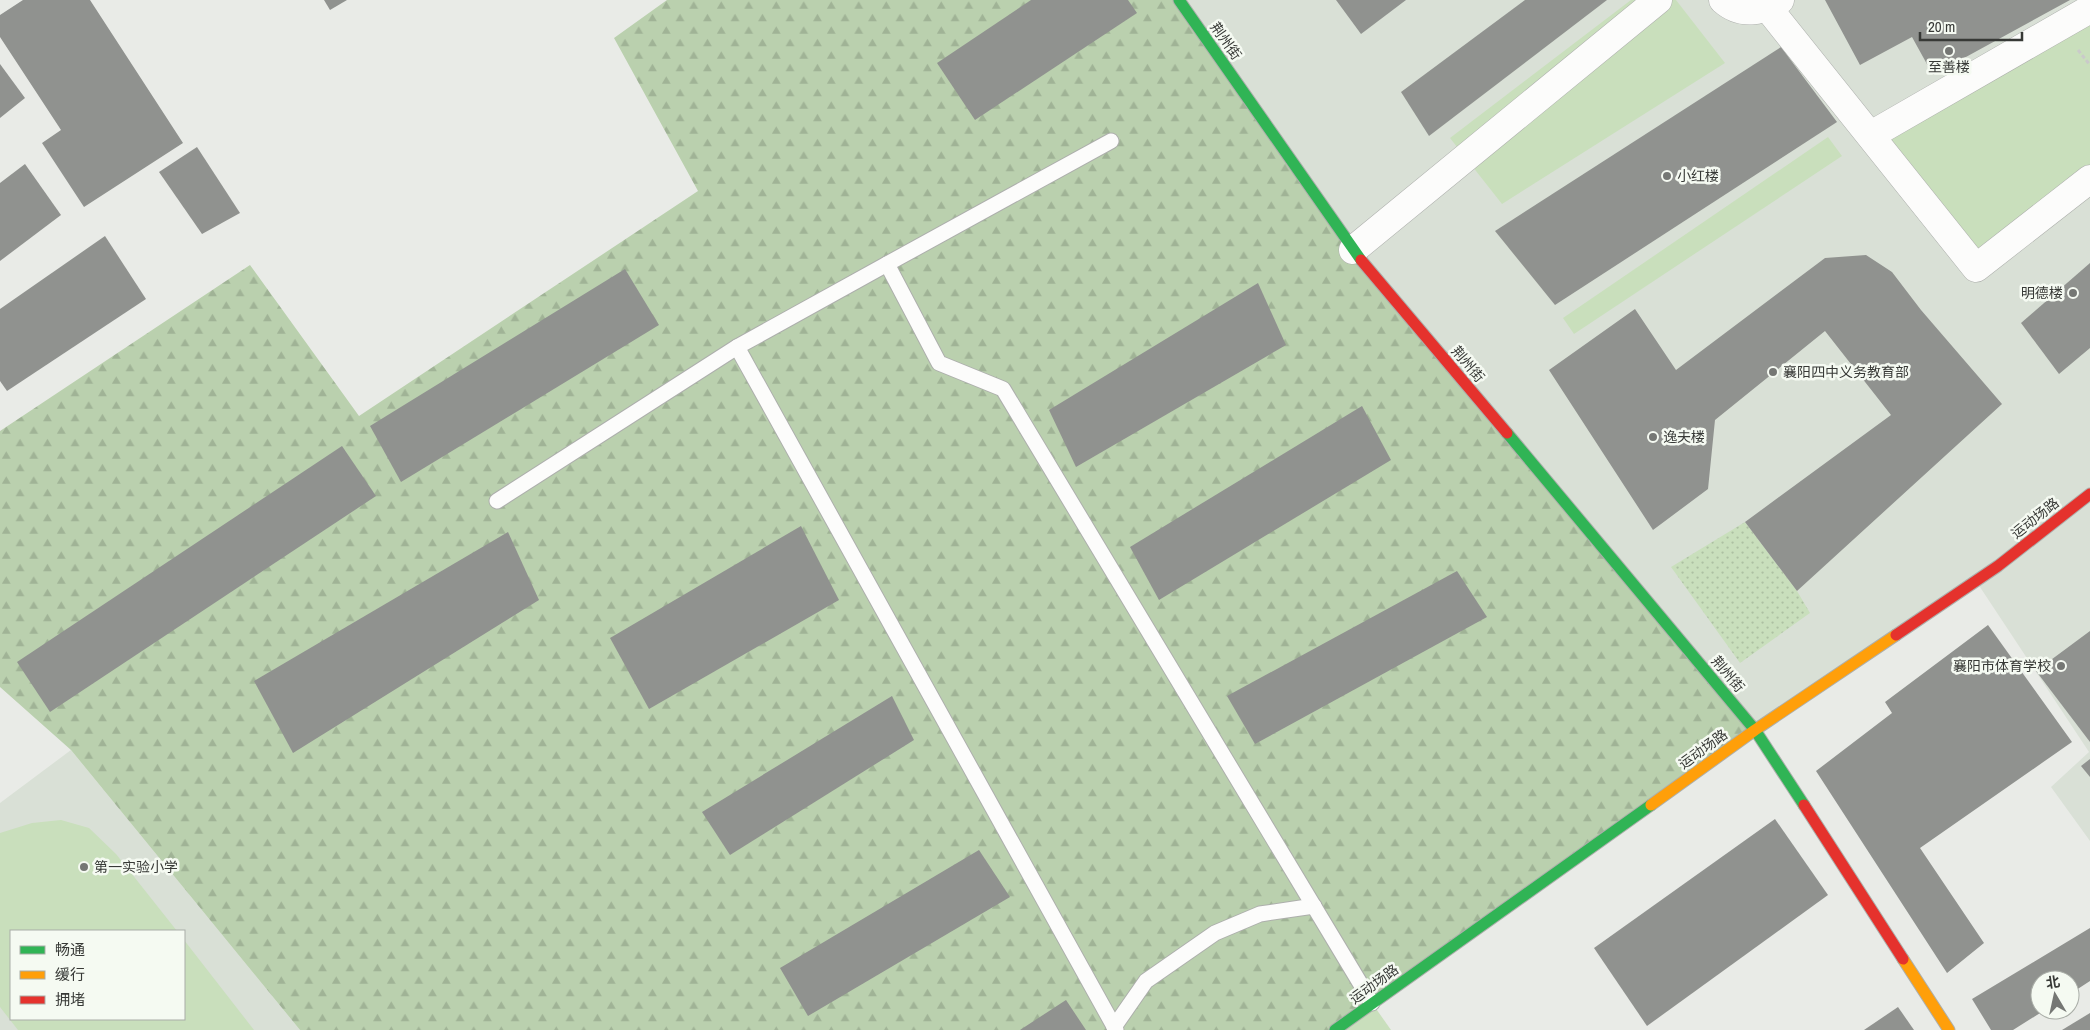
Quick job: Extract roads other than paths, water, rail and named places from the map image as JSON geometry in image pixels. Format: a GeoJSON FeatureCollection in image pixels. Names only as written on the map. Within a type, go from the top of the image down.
{"type":"FeatureCollection","features":[{"type":"Feature","properties":{"kind":"street","name":"荆州街"},"geometry":{"type":"LineString","coordinates":[[1179,0],[1353,250],[1755,730],[1949,1030]]}},
{"type":"Feature","properties":{"kind":"street"},"geometry":{"type":"LineString","coordinates":[[1353,250],[1658,0]]}},
{"type":"Feature","properties":{"kind":"street"},"geometry":{"type":"LineString","coordinates":[[1724,0],[1741,10],[1755,11],[1774,4],[1871,136],[1976,268],[2090,179]]}},
{"type":"Feature","properties":{"kind":"street"},"geometry":{"type":"LineString","coordinates":[[1871,136],[2090,9]]}},
{"type":"Feature","properties":{"kind":"street","name":"运动场路"},"geometry":{"type":"LineString","coordinates":[[1335,1030],[1755,730],[1998,566],[2090,494]]}},
{"type":"Feature","properties":{"kind":"lane"},"geometry":{"type":"LineString","coordinates":[[497,501],[737,347],[1111,141]]}},
{"type":"Feature","properties":{"kind":"lane"},"geometry":{"type":"LineString","coordinates":[[887,264],[939,363],[1003,389],[1372,1003]]}},
{"type":"Feature","properties":{"kind":"lane"},"geometry":{"type":"LineString","coordinates":[[737,347],[1115,1028],[1146,981],[1215,934],[1260,914],[1314,906]]}},
{"type":"Feature","properties":{"kind":"place","name":"至善楼"},"geometry":{"type":"Point","coordinates":[1949,51]}},
{"type":"Feature","properties":{"kind":"place","name":"小红楼"},"geometry":{"type":"Point","coordinates":[1667,176]}},
{"type":"Feature","properties":{"kind":"place","name":"明德楼"},"geometry":{"type":"Point","coordinates":[2073,293]}},
{"type":"Feature","properties":{"kind":"place","name":"襄阳四中义务教育部"},"geometry":{"type":"Point","coordinates":[1773,372]}},
{"type":"Feature","properties":{"kind":"place","name":"逸夫楼"},"geometry":{"type":"Point","coordinates":[1653,437]}},
{"type":"Feature","properties":{"kind":"place","name":"襄阳市体育学校"},"geometry":{"type":"Point","coordinates":[2061,666]}},
{"type":"Feature","properties":{"kind":"place","name":"第一实验小学"},"geometry":{"type":"Point","coordinates":[84,867]}}]}
